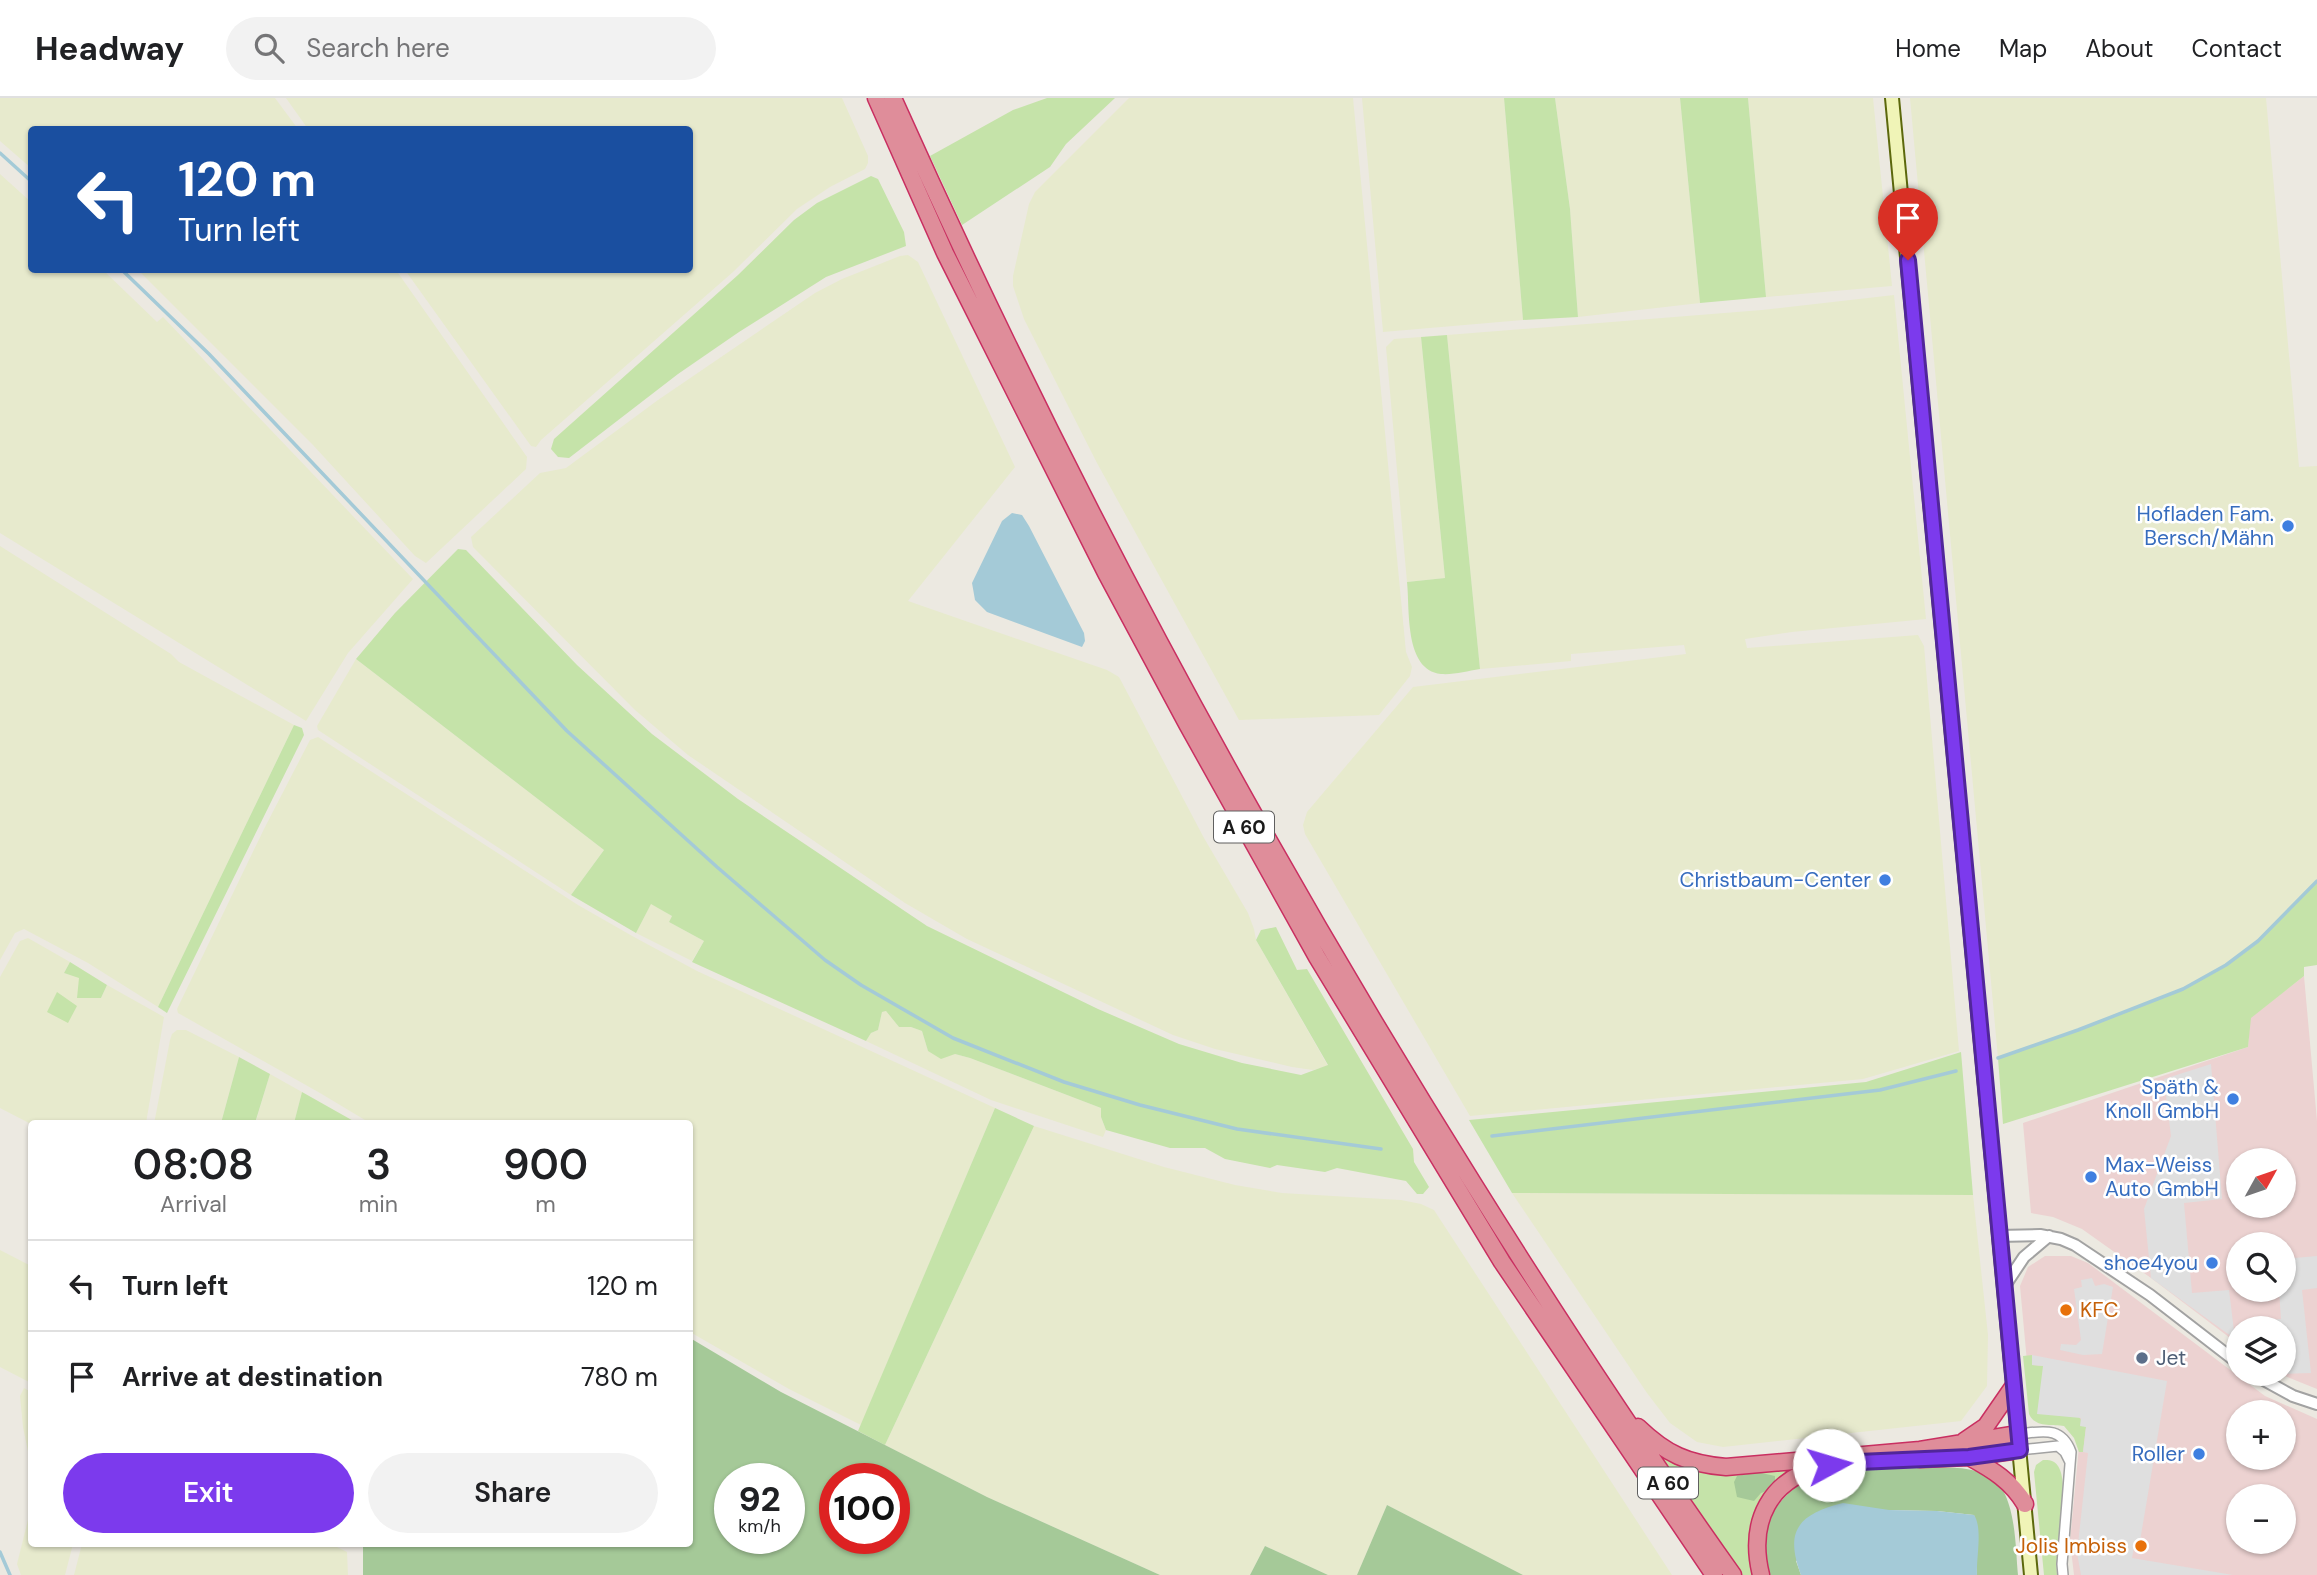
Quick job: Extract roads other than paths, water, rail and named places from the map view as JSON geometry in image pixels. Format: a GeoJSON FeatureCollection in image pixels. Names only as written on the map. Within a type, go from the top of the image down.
{"type":"FeatureCollection","features":[{"type":"Feature","properties":{"kind":"highway","name":"A 60"},"geometry":{"type":"LineString","coordinates":[[876,98],[945,253],[1105,573],[1310,946],[1502,1262],[1714,1575]]}},
{"type":"Feature","properties":{"kind":"highway","name":"A 60"},"geometry":{"type":"LineString","coordinates":[[893,98],[960,249],[1030,393],[1198,717],[1330,950],[1521,1260],[1605,1389],[1733,1575]]}},
{"type":"Feature","properties":{"kind":"highway"},"geometry":{"type":"LineString","coordinates":[[1956,1445],[1986,1426],[2013,1387]]}},
{"type":"Feature","properties":{"kind":"highway"},"geometry":{"type":"LineString","coordinates":[[1605,1389],[1629,1418],[1663,1449],[1682,1459],[1705,1466],[1756,1465],[1956,1445],[2019,1442]]}},
{"type":"Feature","properties":{"kind":"highway"},"geometry":{"type":"LineString","coordinates":[[1761,1575],[1757,1557],[1757,1536],[1762,1516],[1783,1484],[1796,1476],[1812,1469],[1859,1462],[1969,1457],[2019,1442]]}},
{"type":"Feature","properties":{"kind":"highway"},"geometry":{"type":"LineString","coordinates":[[1969,1457],[1997,1472],[2010,1483],[2025,1504]]}},
{"type":"Feature","properties":{"kind":"main road"},"geometry":{"type":"LineString","coordinates":[[1892,98],[2031,1575]]}},
{"type":"Feature","properties":{"kind":"street"},"geometry":{"type":"LineString","coordinates":[[1998,1236],[2049,1236],[2088,1252],[2175,1313],[2226,1353]]}},
{"type":"Feature","properties":{"kind":"street"},"geometry":{"type":"LineString","coordinates":[[2004,1287],[2024,1257],[2049,1236]]}},
{"type":"Feature","properties":{"kind":"street"},"geometry":{"type":"LineString","coordinates":[[2275,1386],[2317,1404]]}},
{"type":"Feature","properties":{"kind":"street"},"geometry":{"type":"LineString","coordinates":[[2019,1442],[2044,1432],[2060,1435],[2070,1448],[2063,1575]]}},
{"type":"Feature","properties":{"kind":"street"},"geometry":{"type":"LineString","coordinates":[[2019,1442],[2058,1446],[2067,1455],[2071,1467]]}},
{"type":"Feature","properties":{"kind":"water"},"geometry":{"type":"Polygon","coordinates":[[[1012,513],[1022,515],[1029,526],[1084,633],[1085,641],[1082,647],[987,612],[975,600],[972,583],[1002,521],[1012,513]]]}},
{"type":"Feature","properties":{"kind":"water"},"geometry":{"type":"Polygon","coordinates":[[[1843,1503],[1889,1510],[1974,1515],[1979,1535],[1977,1575],[1801,1575],[1794,1546],[1799,1526],[1815,1513],[1843,1503]]]}},
{"type":"Feature","properties":{"kind":"waterway"},"geometry":{"type":"LineString","coordinates":[[0,153],[28,178]]}},
{"type":"Feature","properties":{"kind":"waterway"},"geometry":{"type":"LineString","coordinates":[[125,273],[209,354],[567,731],[717,867],[825,960],[861,985],[953,1038],[1064,1082],[1140,1105],[1237,1129],[1381,1149]]}},
{"type":"Feature","properties":{"kind":"waterway"},"geometry":{"type":"LineString","coordinates":[[1998,1058],[2183,989],[2226,965],[2258,941],[2317,881]]}},
{"type":"Feature","properties":{"kind":"waterway"},"geometry":{"type":"LineString","coordinates":[[1492,1136],[1880,1090],[1956,1071]]}},
{"type":"Feature","properties":{"kind":"waterway"},"geometry":{"type":"LineString","coordinates":[[0,1552],[10,1575]]}},
{"type":"Feature","properties":{"kind":"place","name":"Hofladen Fam. Bersch/Mähn"},"geometry":{"type":"Point","coordinates":[2288,526]}},
{"type":"Feature","properties":{"kind":"place","name":"Christbaum-Center"},"geometry":{"type":"Point","coordinates":[1885,880]}},
{"type":"Feature","properties":{"kind":"place","name":"Späth & Knoll GmbH"},"geometry":{"type":"Point","coordinates":[2233,1099]}},
{"type":"Feature","properties":{"kind":"place","name":"Max-Weiss Auto GmbH"},"geometry":{"type":"Point","coordinates":[2091,1177]}},
{"type":"Feature","properties":{"kind":"place","name":"shoe4you"},"geometry":{"type":"Point","coordinates":[2212,1263]}},
{"type":"Feature","properties":{"kind":"place","name":"KFC"},"geometry":{"type":"Point","coordinates":[2066,1310]}},
{"type":"Feature","properties":{"kind":"place","name":"Jet"},"geometry":{"type":"Point","coordinates":[2142,1358]}},
{"type":"Feature","properties":{"kind":"place","name":"Roller"},"geometry":{"type":"Point","coordinates":[2199,1454]}},
{"type":"Feature","properties":{"kind":"place","name":"Jolis Imbiss"},"geometry":{"type":"Point","coordinates":[2141,1546]}}]}
